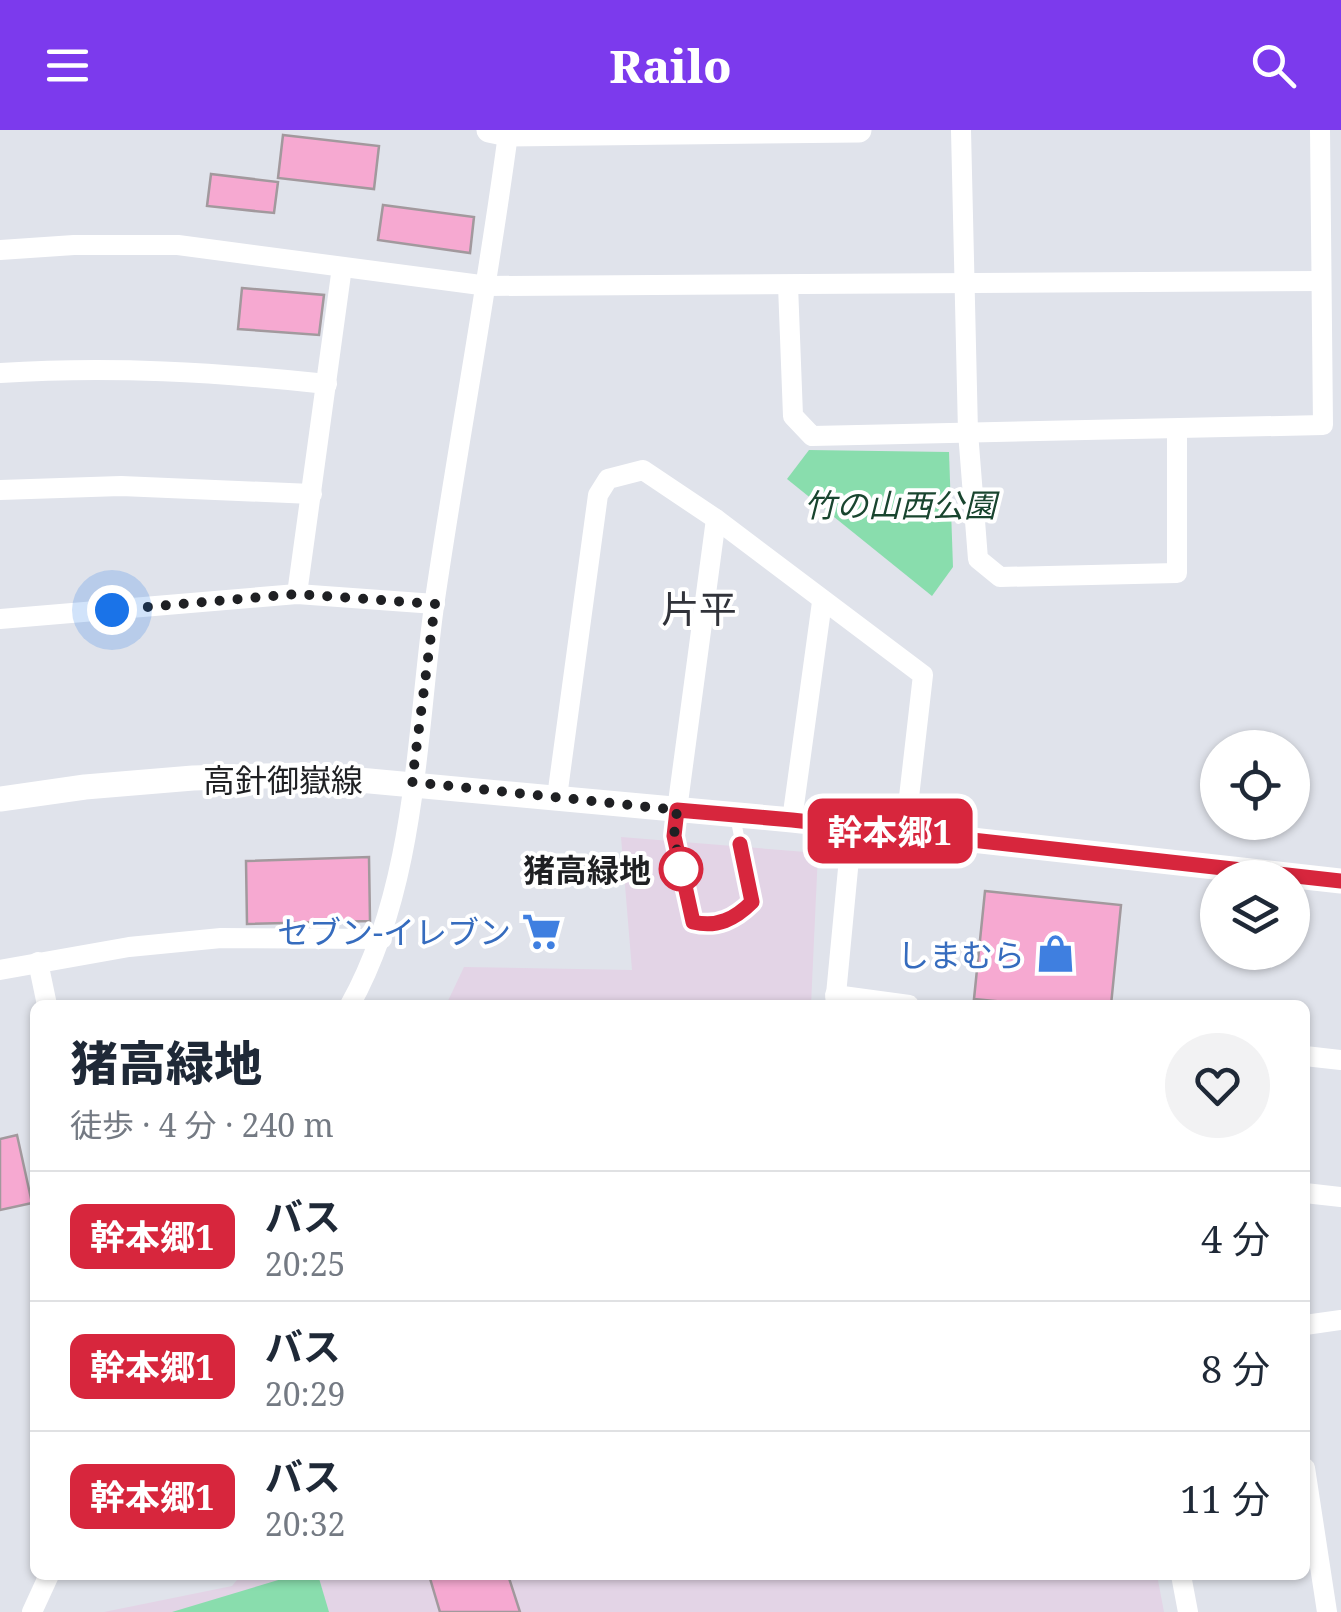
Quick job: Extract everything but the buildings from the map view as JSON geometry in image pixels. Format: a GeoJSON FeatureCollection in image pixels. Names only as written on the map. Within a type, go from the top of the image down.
{"type":"FeatureCollection","features":[{"type":"Feature","properties":{"kind":"street"},"geometry":{"type":"LineString","coordinates":[[352,1000],[382,938],[405,838],[435,604],[488,286],[498,132],[859,130]]}},
{"type":"Feature","properties":{"kind":"street"},"geometry":{"type":"LineString","coordinates":[[961,130],[968,432],[978,559],[1000,577],[1177,573],[1177,429]]}},
{"type":"Feature","properties":{"kind":"street"},"geometry":{"type":"LineString","coordinates":[[788,285],[793,416],[812,436],[1322,425],[1320,130]]}},
{"type":"Feature","properties":{"kind":"street"},"geometry":{"type":"LineString","coordinates":[[0,250],[178,245],[488,286],[1321,280]]}},
{"type":"Feature","properties":{"kind":"street"},"geometry":{"type":"LineString","coordinates":[[297,594],[342,267]]}},
{"type":"Feature","properties":{"kind":"street"},"geometry":{"type":"LineString","coordinates":[[0,373],[76,368],[199,371],[327,384]]}},
{"type":"Feature","properties":{"kind":"street"},"geometry":{"type":"LineString","coordinates":[[557,797],[598,495],[608,479],[643,470],[924,675],[905,832]]}},
{"type":"Feature","properties":{"kind":"street"},"geometry":{"type":"LineString","coordinates":[[0,490],[121,486],[312,494]]}},
{"type":"Feature","properties":{"kind":"street"},"geometry":{"type":"LineString","coordinates":[[677,810],[716,520]]}},
{"type":"Feature","properties":{"kind":"street"},"geometry":{"type":"LineString","coordinates":[[0,619],[297,594],[435,604]]}},
{"type":"Feature","properties":{"kind":"street"},"geometry":{"type":"LineString","coordinates":[[792,820],[822,602]]}},
{"type":"Feature","properties":{"kind":"street","name":"高針御嶽線"},"geometry":{"type":"LineString","coordinates":[[0,799],[85,787],[249,774],[305,774],[792,820],[1341,880]]}},
{"type":"Feature","properties":{"kind":"street"},"geometry":{"type":"LineString","coordinates":[[835,1000],[852,827]]}},
{"type":"Feature","properties":{"kind":"street"},"geometry":{"type":"LineString","coordinates":[[0,970],[129,947],[221,938],[382,938]]}},
{"type":"Feature","properties":{"kind":"street"},"geometry":{"type":"LineString","coordinates":[[38,962],[46,1000]]}},
{"type":"Feature","properties":{"kind":"street"},"geometry":{"type":"LineString","coordinates":[[1310,1057],[1341,1060]]}},
{"type":"Feature","properties":{"kind":"street"},"geometry":{"type":"LineString","coordinates":[[1310,1194],[1341,1197]]}},
{"type":"Feature","properties":{"kind":"street"},"geometry":{"type":"LineString","coordinates":[[1310,1324],[1341,1320]]}},
{"type":"Feature","properties":{"kind":"street"},"geometry":{"type":"LineString","coordinates":[[1310,1501],[1327,1612]]}},
{"type":"Feature","properties":{"kind":"street"},"geometry":{"type":"LineString","coordinates":[[32,1612],[47,1580]]}},
{"type":"Feature","properties":{"kind":"street"},"geometry":{"type":"LineString","coordinates":[[1183,1580],[1188,1612]]}},
{"type":"Feature","properties":{"kind":"lane"},"geometry":{"type":"LineString","coordinates":[[677,810],[674,836],[693,922],[705,925],[736,918],[752,902],[735,815]]}},
{"type":"Feature","properties":{"kind":"shaded area"},"geometry":{"type":"Polygon","coordinates":[[[621,837],[818,853],[811,1000],[448,1000],[464,967],[632,970],[621,837]]]}},
{"type":"Feature","properties":{"kind":"shaded area"},"geometry":{"type":"Polygon","coordinates":[[[237,1580],[1158,1580],[1164,1612],[104,1612],[232,1586],[237,1580]]]}},
{"type":"Feature","properties":{"kind":"green space","name":"竹の山西公園"},"geometry":{"type":"Polygon","coordinates":[[[809,450],[949,452],[953,567],[932,596],[787,479],[809,450]]]}},
{"type":"Feature","properties":{"kind":"green space"},"geometry":{"type":"Polygon","coordinates":[[[278,1580],[319,1580],[329,1612],[172,1612],[278,1580]]]}},
{"type":"Feature","properties":{"kind":"bus line","name":"幹本郷1"},"geometry":{"type":"LineString","coordinates":[[740,844],[752,902],[736,918],[705,925],[693,922],[674,836],[677,810],[1341,881]]}},
{"type":"Feature","properties":{"kind":"place","name":"猪高緑地"},"geometry":{"type":"Point","coordinates":[681,869]}},
{"type":"Feature","properties":{"kind":"place","name":"セブン-イレブン"},"geometry":{"type":"Point","coordinates":[541,931]}},
{"type":"Feature","properties":{"kind":"place","name":"しまむら"},"geometry":{"type":"Point","coordinates":[1055,954]}},
{"type":"Feature","properties":{"kind":"district","name":"片平"},"geometry":{"type":"Point","coordinates":[699,608]}},
{"type":"Feature","properties":{"kind":"route"},"geometry":{"type":"LineString","coordinates":[[112,610],[297,594],[435,604],[412,782],[677,810],[674,836],[681,869]]}}]}
